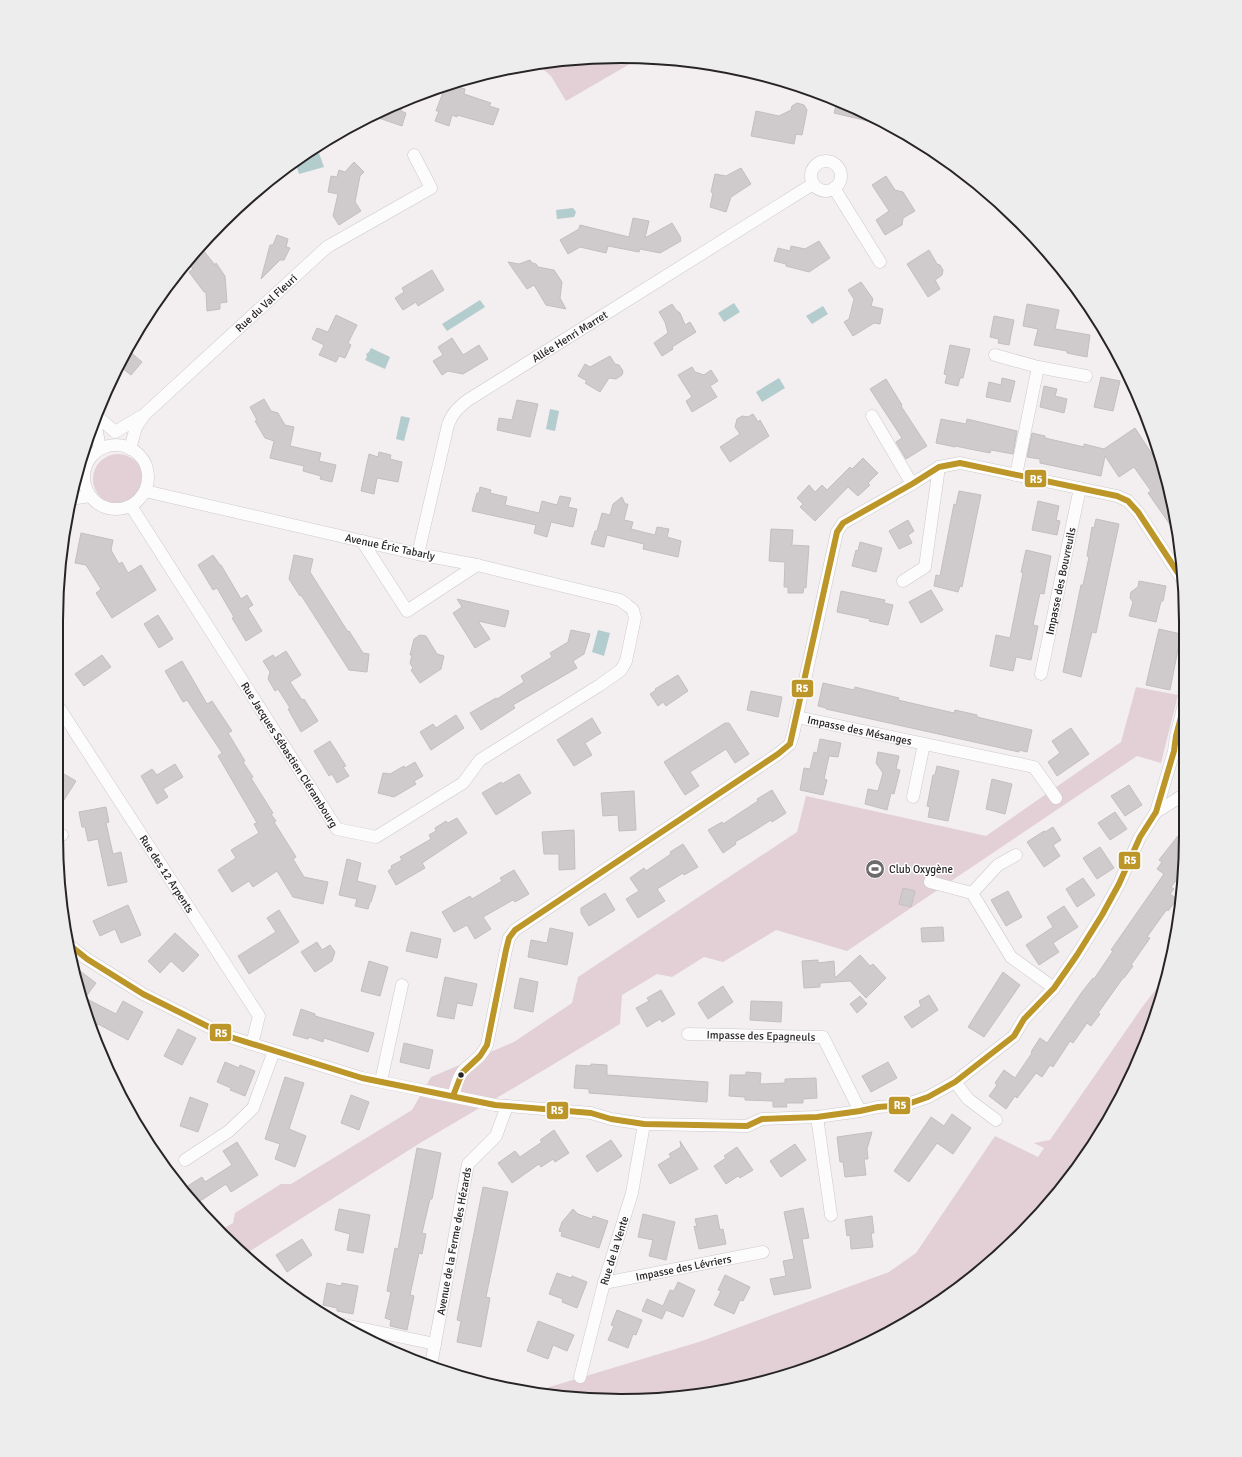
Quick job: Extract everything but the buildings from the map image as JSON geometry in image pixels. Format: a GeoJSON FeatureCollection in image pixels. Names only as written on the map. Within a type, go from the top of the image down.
{"type":"FeatureCollection","features":[{"type":"Feature","properties":{"kind":"street","name":"Rue du Val Fleuri"},"geometry":{"type":"LineString","coordinates":[[130,449],[136,427],[145,414],[327,247],[431,188],[414,155]]}},
{"type":"Feature","properties":{"kind":"street"},"geometry":{"type":"LineString","coordinates":[[826,160],[834,163],[840,168],[841,178],[838,186],[829,191],[820,190],[813,184],[810,176],[812,168],[818,163],[826,160]]}},
{"type":"Feature","properties":{"kind":"street","name":"Allée Henri Marret"},"geometry":{"type":"LineString","coordinates":[[418,554],[450,417],[456,410],[468,400],[813,184]]}},
{"type":"Feature","properties":{"kind":"street"},"geometry":{"type":"LineString","coordinates":[[834,188],[880,262]]}},
{"type":"Feature","properties":{"kind":"street"},"geometry":{"type":"LineString","coordinates":[[995,355],[1038,367],[1086,376]]}},
{"type":"Feature","properties":{"kind":"street"},"geometry":{"type":"LineString","coordinates":[[1016,475],[1038,367]]}},
{"type":"Feature","properties":{"kind":"street"},"geometry":{"type":"LineString","coordinates":[[115,432],[145,414]]}},
{"type":"Feature","properties":{"kind":"street"},"geometry":{"type":"LineString","coordinates":[[872,416],[912,484]]}},
{"type":"Feature","properties":{"kind":"street"},"geometry":{"type":"LineString","coordinates":[[101,419],[115,432],[118,445]]}},
{"type":"Feature","properties":{"kind":"street"},"geometry":{"type":"LineString","coordinates":[[97,431],[100,449]]}},
{"type":"Feature","properties":{"kind":"street"},"geometry":{"type":"LineString","coordinates":[[81,484],[90,496],[100,505],[113,509],[122,509],[131,506],[139,499],[145,491],[148,481],[144,462],[138,454],[130,449],[118,445],[100,449],[87,460]]}},
{"type":"Feature","properties":{"kind":"street"},"geometry":{"type":"LineString","coordinates":[[453,1096],[456,1084],[463,1071],[479,1058],[487,1045],[506,950],[509,938],[515,930],[778,754],[790,744],[837,532],[843,523],[939,467],[960,462],[1117,496],[1128,501],[1138,512],[1176,571]]}},
{"type":"Feature","properties":{"kind":"street"},"geometry":{"type":"LineString","coordinates":[[903,581],[925,567],[939,467]]}},
{"type":"Feature","properties":{"kind":"street","name":"Impasse des Bouvreuils"},"geometry":{"type":"LineString","coordinates":[[1041,674],[1080,488]]}},
{"type":"Feature","properties":{"kind":"street","name":"Avenue Éric Tabarly"},"geometry":{"type":"LineString","coordinates":[[145,491],[418,554],[477,565],[620,600],[633,610]]}},
{"type":"Feature","properties":{"kind":"street"},"geometry":{"type":"LineString","coordinates":[[77,498],[90,496]]}},
{"type":"Feature","properties":{"kind":"street","name":"Rue Jacques Sébastien Clérambourg"},"geometry":{"type":"LineString","coordinates":[[131,506],[337,829],[376,837],[463,783],[480,760],[600,686],[622,670],[626,661],[635,618],[633,610]]}},
{"type":"Feature","properties":{"kind":"street"},"geometry":{"type":"LineString","coordinates":[[362,541],[407,611],[477,565]]}},
{"type":"Feature","properties":{"kind":"street","name":"Rue des 12 Arpents"},"geometry":{"type":"LineString","coordinates":[[63,714],[259,1016],[252,1044]]}},
{"type":"Feature","properties":{"kind":"street","name":"Impasse des Mésanges"},"geometry":{"type":"LineString","coordinates":[[797,717],[1034,767],[1056,798]]}},
{"type":"Feature","properties":{"kind":"street"},"geometry":{"type":"LineString","coordinates":[[75,950],[143,994],[227,1036],[362,1078],[495,1105],[591,1113],[611,1119],[644,1124],[747,1126],[762,1119],[817,1117],[860,1111],[878,1106],[905,1106],[928,1097],[955,1082],[1014,1036],[1024,1019],[1054,988],[1102,915],[1119,884],[1140,837],[1156,812],[1174,751],[1179,723]]}},
{"type":"Feature","properties":{"kind":"street","name":"Impasse des Mésanges"},"geometry":{"type":"LineString","coordinates":[[913,796],[924,744]]}},
{"type":"Feature","properties":{"kind":"street"},"geometry":{"type":"LineString","coordinates":[[1156,812],[1179,798]]}},
{"type":"Feature","properties":{"kind":"street"},"geometry":{"type":"LineString","coordinates":[[972,893],[998,865],[1016,855]]}},
{"type":"Feature","properties":{"kind":"street"},"geometry":{"type":"LineString","coordinates":[[930,882],[972,893],[1011,957],[1054,988]]}},
{"type":"Feature","properties":{"kind":"street"},"geometry":{"type":"LineString","coordinates":[[381,1081],[402,985]]}},
{"type":"Feature","properties":{"kind":"street","name":"Impasse des Epagneuls"},"geometry":{"type":"LineString","coordinates":[[688,1034],[823,1037],[860,1111]]}},
{"type":"Feature","properties":{"kind":"street"},"geometry":{"type":"LineString","coordinates":[[185,1160],[229,1131],[253,1108],[274,1051]]}},
{"type":"Feature","properties":{"kind":"street"},"geometry":{"type":"LineString","coordinates":[[955,1082],[968,1099],[996,1120]]}},
{"type":"Feature","properties":{"kind":"street","name":"Avenue de la Ferme des Hézards"},"geometry":{"type":"LineString","coordinates":[[432,1361],[468,1164],[496,1136],[507,1106]]}},
{"type":"Feature","properties":{"kind":"street"},"geometry":{"type":"LineString","coordinates":[[817,1117],[831,1215]]}},
{"type":"Feature","properties":{"kind":"street","name":"Rue de la Vente"},"geometry":{"type":"LineString","coordinates":[[580,1377],[604,1283],[632,1192],[644,1124]]}},
{"type":"Feature","properties":{"kind":"street","name":"Impasse des Lévriers"},"geometry":{"type":"LineString","coordinates":[[604,1283],[763,1252]]}},
{"type":"Feature","properties":{"kind":"street"},"geometry":{"type":"LineString","coordinates":[[359,1328],[435,1344]]}},
{"type":"Feature","properties":{"kind":"shaded area"},"geometry":{"type":"Polygon","coordinates":[[[631,63],[566,101],[551,76],[543,69],[585,64],[631,63]]]}},
{"type":"Feature","properties":{"kind":"shaded area"},"geometry":{"type":"Polygon","coordinates":[[[118,454],[128,456],[136,461],[141,469],[143,479],[141,489],[136,497],[128,502],[118,504],[108,502],[100,497],[95,489],[93,479],[95,469],[100,461],[108,456],[118,454]]]}},
{"type":"Feature","properties":{"kind":"shaded area"},"geometry":{"type":"Polygon","coordinates":[[[1136,687],[1178,695],[1161,763],[1137,756],[847,951],[776,930],[723,962],[704,957],[672,977],[657,974],[622,995],[620,1024],[420,1143],[249,1252],[224,1228],[233,1223],[235,1213],[281,1184],[291,1184],[412,1110],[431,1077],[514,1042],[572,1003],[578,977],[797,832],[806,796],[986,836],[1121,742],[1136,687]]]}},
{"type":"Feature","properties":{"kind":"shaded area"},"geometry":{"type":"Polygon","coordinates":[[[1158,987],[1137,1050],[1121,1083],[1085,1146],[1064,1176],[1016,1231],[961,1279],[931,1300],[900,1319],[835,1352],[765,1375],[694,1389],[657,1393],[585,1393],[545,1388],[702,1341],[889,1272],[916,1253],[995,1136],[1038,1157],[1044,1148],[1034,1143],[1050,1140],[1158,987]]]}},
{"type":"Feature","properties":{"kind":"water"},"geometry":{"type":"Polygon","coordinates":[[[319,153],[324,167],[299,174],[297,167],[319,153]]]}},
{"type":"Feature","properties":{"kind":"water"},"geometry":{"type":"Polygon","coordinates":[[[573,208],[576,212],[574,217],[557,219],[556,210],[573,208]]]}},
{"type":"Feature","properties":{"kind":"water"},"geometry":{"type":"Polygon","coordinates":[[[480,300],[485,307],[447,331],[442,324],[480,300]]]}},
{"type":"Feature","properties":{"kind":"water"},"geometry":{"type":"Polygon","coordinates":[[[734,303],[740,312],[724,322],[718,313],[734,303]]]}},
{"type":"Feature","properties":{"kind":"water"},"geometry":{"type":"Polygon","coordinates":[[[823,306],[828,314],[812,324],[806,316],[823,306]]]}},
{"type":"Feature","properties":{"kind":"water"},"geometry":{"type":"Polygon","coordinates":[[[371,348],[390,357],[385,369],[365,360],[367,357],[366,354],[371,348]]]}},
{"type":"Feature","properties":{"kind":"water"},"geometry":{"type":"Polygon","coordinates":[[[779,378],[785,388],[762,402],[756,392],[779,378]]]}},
{"type":"Feature","properties":{"kind":"water"},"geometry":{"type":"Polygon","coordinates":[[[550,409],[559,411],[555,431],[546,429],[550,409]]]}},
{"type":"Feature","properties":{"kind":"water"},"geometry":{"type":"Polygon","coordinates":[[[401,416],[410,418],[404,441],[396,439],[401,416]]]}},
{"type":"Feature","properties":{"kind":"water"},"geometry":{"type":"Polygon","coordinates":[[[598,630],[610,633],[604,656],[592,652],[598,630]]]}},
{"type":"Feature","properties":{"kind":"transit line","name":"R5"},"geometry":{"type":"LineString","coordinates":[[453,1096],[462,1073],[480,1056],[487,1045],[506,950],[509,938],[515,930],[778,754],[790,744],[837,532],[843,523],[939,467],[960,463],[1117,496],[1128,501],[1138,512],[1176,571]]}},
{"type":"Feature","properties":{"kind":"transit line","name":"R5"},"geometry":{"type":"LineString","coordinates":[[75,949],[87,959],[143,994],[227,1036],[362,1078],[495,1105],[591,1113],[611,1119],[644,1124],[747,1126],[762,1119],[817,1117],[878,1107],[905,1105],[928,1097],[955,1082],[1014,1036],[1024,1019],[1054,988],[1102,915],[1119,884],[1140,837],[1156,812],[1174,751],[1179,725]]}},
{"type":"Feature","properties":{"kind":"place","name":"Club Oxygène"},"geometry":{"type":"Point","coordinates":[875,869]}}]}
